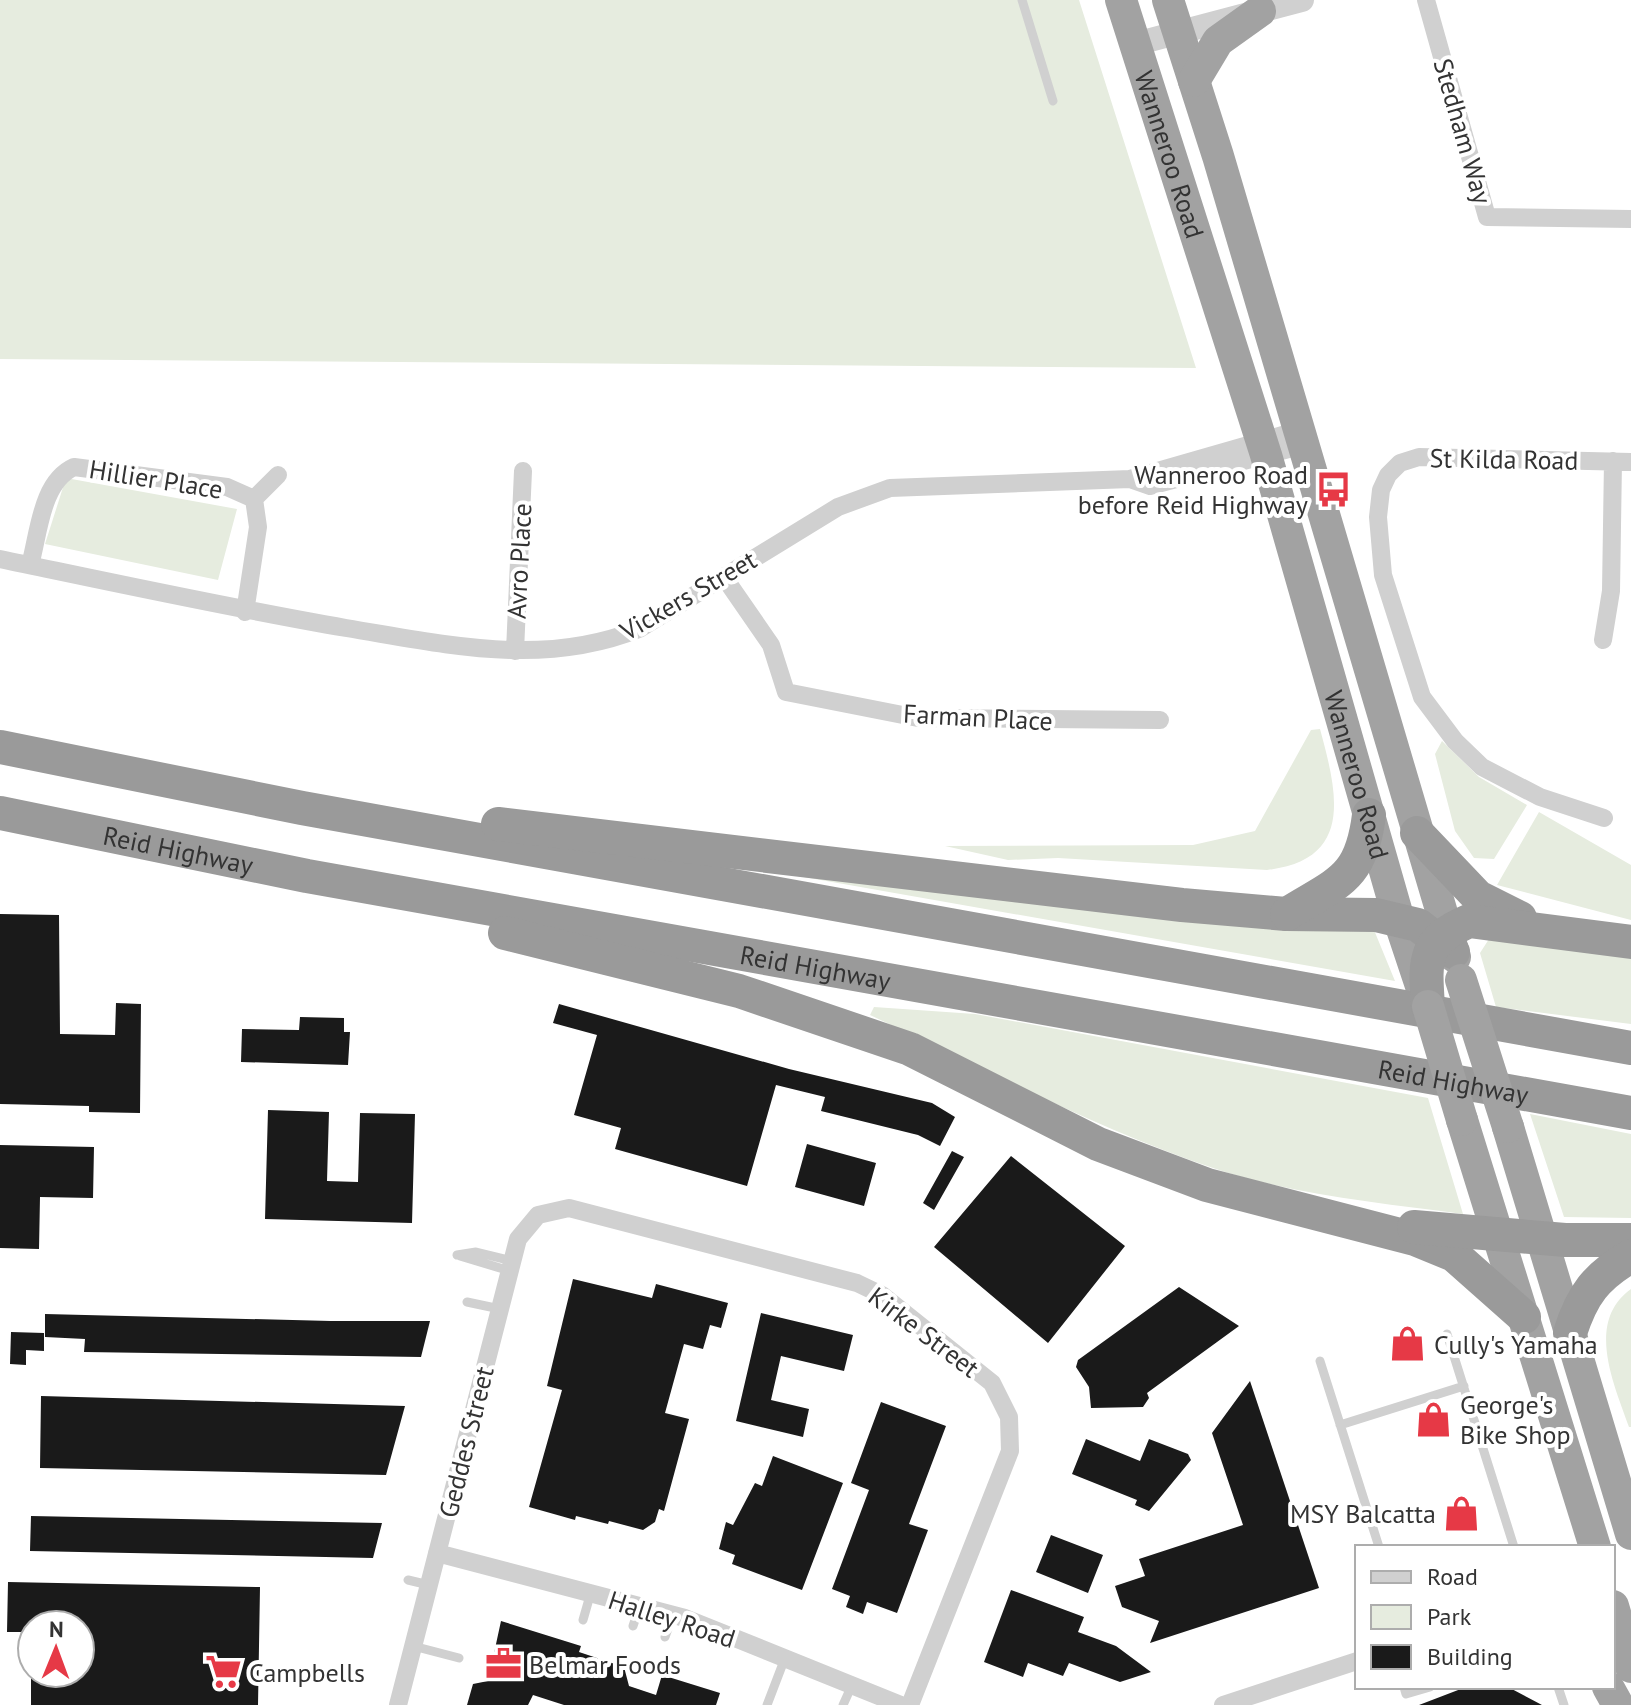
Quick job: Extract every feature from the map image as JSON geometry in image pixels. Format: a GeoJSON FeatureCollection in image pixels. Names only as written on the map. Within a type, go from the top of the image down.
{"type":"FeatureCollection","features":[{"type":"Feature","properties":{"kind":"highway"},"geometry":{"type":"LineString","coordinates":[[1194,81],[1218,41],[1251,6]]}},
{"type":"Feature","properties":{"kind":"highway","name":"Wanneroo Road"},"geometry":{"type":"LineString","coordinates":[[1173,17],[1302,437],[1449,950],[1508,1127],[1631,1534]]}},
{"type":"Feature","properties":{"kind":"highway","name":"Wanneroo Road"},"geometry":{"type":"LineString","coordinates":[[1129,24],[1264,448],[1399,920],[1424,986],[1462,1120],[1594,1545]]}},
{"type":"Feature","properties":{"kind":"highway"},"geometry":{"type":"LineString","coordinates":[[0,747],[302,808],[1631,1048]]}},
{"type":"Feature","properties":{"kind":"highway"},"geometry":{"type":"LineString","coordinates":[[302,808],[567,830],[1108,897],[1286,914],[1376,915],[1418,925],[1449,950]]}},
{"type":"Feature","properties":{"kind":"highway","name":"Reid Highway"},"geometry":{"type":"LineString","coordinates":[[0,813],[307,876],[1631,1113]]}},
{"type":"Feature","properties":{"kind":"highway"},"geometry":{"type":"LineString","coordinates":[[1286,914],[1342,879],[1361,858],[1369,815]]}},
{"type":"Feature","properties":{"kind":"highway"},"geometry":{"type":"LineString","coordinates":[[1417,833],[1478,897],[1547,928]]}},
{"type":"Feature","properties":{"kind":"highway"},"geometry":{"type":"LineString","coordinates":[[307,876],[480,927],[768,1001],[910,1049],[1098,1144],[1207,1185],[1415,1239],[1454,1255],[1524,1317]]}},
{"type":"Feature","properties":{"kind":"highway"},"geometry":{"type":"LineString","coordinates":[[1449,950],[1469,921],[1547,928],[1631,942]]}},
{"type":"Feature","properties":{"kind":"highway"},"geometry":{"type":"LineString","coordinates":[[1424,986],[1430,949],[1449,950]]}},
{"type":"Feature","properties":{"kind":"highway"},"geometry":{"type":"LineString","coordinates":[[1287,1208],[1431,1230],[1541,1238],[1631,1240]]}},
{"type":"Feature","properties":{"kind":"highway"},"geometry":{"type":"LineString","coordinates":[[1570,1333],[1579,1303],[1592,1283],[1631,1256]]}},
{"type":"Feature","properties":{"kind":"street"},"geometry":{"type":"LineString","coordinates":[[1129,24],[1302,0]]}},
{"type":"Feature","properties":{"kind":"street","name":"Stedham Way"},"geometry":{"type":"LineString","coordinates":[[1426,0],[1487,217],[1631,219]]}},
{"type":"Feature","properties":{"kind":"street","name":"Vickers Street"},"geometry":{"type":"LineString","coordinates":[[0,559],[245,612],[481,651],[551,651],[604,643],[639,629],[838,507],[890,488],[1130,479],[1150,486],[1302,437]]}},
{"type":"Feature","properties":{"kind":"street","name":"St Kilda Road"},"geometry":{"type":"LineString","coordinates":[[1604,818],[1540,797],[1482,767],[1455,741],[1422,697],[1383,575],[1378,517],[1386,479],[1400,463],[1419,457],[1622,461]]}},
{"type":"Feature","properties":{"kind":"street"},"geometry":{"type":"LineString","coordinates":[[1603,640],[1611,591],[1622,461]]}},
{"type":"Feature","properties":{"kind":"street","name":"Hillier Place"},"geometry":{"type":"LineString","coordinates":[[30,565],[51,487],[59,473],[74,467],[227,487],[254,499]]}},
{"type":"Feature","properties":{"kind":"street","name":"Avro Place"},"geometry":{"type":"LineString","coordinates":[[515,651],[523,471]]}},
{"type":"Feature","properties":{"kind":"street","name":"Hillier Place"},"geometry":{"type":"LineString","coordinates":[[254,499],[278,475]]}},
{"type":"Feature","properties":{"kind":"street","name":"Hillier Place"},"geometry":{"type":"LineString","coordinates":[[245,612],[258,527],[254,499]]}},
{"type":"Feature","properties":{"kind":"street","name":"Farman Place"},"geometry":{"type":"LineString","coordinates":[[724,577],[771,645],[786,692],[918,718],[1160,720]]}},
{"type":"Feature","properties":{"kind":"street","name":"Geddes Street"},"geometry":{"type":"LineString","coordinates":[[398,1705],[518,1239],[538,1215],[569,1208]]}},
{"type":"Feature","properties":{"kind":"street","name":"Kirke Street"},"geometry":{"type":"LineString","coordinates":[[569,1208],[857,1283],[882,1295],[992,1383],[1009,1417],[1010,1451],[910,1705]]}},
{"type":"Feature","properties":{"kind":"street","name":"Halley Road"},"geometry":{"type":"LineString","coordinates":[[437,1553],[673,1615],[901,1705]]}},
{"type":"Feature","properties":{"kind":"street"},"geometry":{"type":"LineString","coordinates":[[1223,1705],[1355,1662]]}},
{"type":"Feature","properties":{"kind":"lane"},"geometry":{"type":"LineString","coordinates":[[1022,0],[1053,101]]}},
{"type":"Feature","properties":{"kind":"lane"},"geometry":{"type":"LineString","coordinates":[[467,1302],[500,1309]]}},
{"type":"Feature","properties":{"kind":"lane"},"geometry":{"type":"LineString","coordinates":[[1447,1334],[1513,1545]]}},
{"type":"Feature","properties":{"kind":"lane"},"geometry":{"type":"LineString","coordinates":[[1320,1361],[1378,1545]]}},
{"type":"Feature","properties":{"kind":"lane"},"geometry":{"type":"LineString","coordinates":[[1340,1425],[1464,1386]]}},
{"type":"Feature","properties":{"kind":"lane"},"geometry":{"type":"LineString","coordinates":[[408,1580],[429,1585]]}},
{"type":"Feature","properties":{"kind":"lane"},"geometry":{"type":"LineString","coordinates":[[583,1620],[591,1592]]}},
{"type":"Feature","properties":{"kind":"lane"},"geometry":{"type":"LineString","coordinates":[[633,1626],[640,1605]]}},
{"type":"Feature","properties":{"kind":"lane"},"geometry":{"type":"LineString","coordinates":[[665,1637],[673,1615]]}},
{"type":"Feature","properties":{"kind":"lane"},"geometry":{"type":"LineString","coordinates":[[413,1646],[459,1658]]}},
{"type":"Feature","properties":{"kind":"lane"},"geometry":{"type":"LineString","coordinates":[[767,1705],[785,1658]]}},
{"type":"Feature","properties":{"kind":"lane"},"geometry":{"type":"LineString","coordinates":[[843,1705],[852,1685]]}},
{"type":"Feature","properties":{"kind":"lane"},"geometry":{"type":"LineString","coordinates":[[1405,1689],[1406,1694],[1423,1689]]}},
{"type":"Feature","properties":{"kind":"green space"},"geometry":{"type":"Polygon","coordinates":[[[0,0],[1079,0],[1196,368],[0,359],[0,0]]]}},
{"type":"Feature","properties":{"kind":"green space"},"geometry":{"type":"Polygon","coordinates":[[[66,478],[237,509],[218,580],[45,544],[66,478]]]}},
{"type":"Feature","properties":{"kind":"green space"},"geometry":{"type":"Polygon","coordinates":[[[1320,729],[1331,776],[1333,819],[1327,838],[1315,853],[1295,864],[1267,870],[1058,858],[1008,860],[945,846],[1193,845],[1255,831],[1311,730],[1320,729]]]}},
{"type":"Feature","properties":{"kind":"green space"},"geometry":{"type":"Polygon","coordinates":[[[1442,741],[1479,777],[1527,805],[1494,859],[1474,858],[1455,831],[1435,754],[1442,741]]]}},
{"type":"Feature","properties":{"kind":"green space"},"geometry":{"type":"Polygon","coordinates":[[[1539,812],[1631,865],[1631,920],[1497,885],[1539,812]]]}},
{"type":"Feature","properties":{"kind":"green space"},"geometry":{"type":"Polygon","coordinates":[[[781,873],[1374,930],[1395,981],[781,873]]]}},
{"type":"Feature","properties":{"kind":"green space"},"geometry":{"type":"Polygon","coordinates":[[[1489,939],[1631,953],[1631,1024],[1496,1007],[1480,953],[1489,939]]]}},
{"type":"Feature","properties":{"kind":"green space"},"geometry":{"type":"Polygon","coordinates":[[[874,1007],[975,1014],[1428,1098],[1463,1214],[1305,1192],[1213,1168],[1126,1135],[1040,1096],[870,1015],[874,1007]]]}},
{"type":"Feature","properties":{"kind":"green space"},"geometry":{"type":"Polygon","coordinates":[[[1530,1114],[1631,1134],[1631,1218],[1564,1217],[1530,1114]]]}},
{"type":"Feature","properties":{"kind":"green space"},"geometry":{"type":"Polygon","coordinates":[[[1631,1289],[1629,1427],[1611,1373],[1606,1336],[1609,1318],[1617,1303],[1631,1289]]]}},
{"type":"Feature","properties":{"kind":"building"},"geometry":{"type":"Polygon","coordinates":[[[0,914],[59,915],[60,1034],[115,1035],[116,1003],[141,1004],[140,1113],[89,1112],[89,1106],[0,1104],[0,914]]]}},
{"type":"Feature","properties":{"kind":"building"},"geometry":{"type":"Polygon","coordinates":[[[559,1004],[789,1069],[932,1103],[955,1117],[940,1146],[918,1135],[821,1111],[825,1097],[776,1085],[747,1186],[615,1149],[621,1128],[574,1115],[597,1035],[553,1023],[559,1004]]]}},
{"type":"Feature","properties":{"kind":"building"},"geometry":{"type":"Polygon","coordinates":[[[300,1017],[344,1018],[344,1032],[350,1032],[348,1065],[241,1062],[242,1029],[299,1030],[300,1017]]]}},
{"type":"Feature","properties":{"kind":"building"},"geometry":{"type":"Polygon","coordinates":[[[268,1110],[329,1112],[327,1181],[358,1182],[360,1113],[415,1114],[412,1223],[265,1219],[268,1110]]]}},
{"type":"Feature","properties":{"kind":"building"},"geometry":{"type":"Polygon","coordinates":[[[807,1144],[876,1163],[864,1206],[795,1187],[807,1144]]]}},
{"type":"Feature","properties":{"kind":"building"},"geometry":{"type":"Polygon","coordinates":[[[0,1145],[94,1147],[93,1198],[40,1197],[39,1249],[0,1248],[0,1145]]]}},
{"type":"Feature","properties":{"kind":"building"},"geometry":{"type":"Polygon","coordinates":[[[952,1151],[964,1157],[934,1210],[923,1203],[952,1151]]]}},
{"type":"Feature","properties":{"kind":"building"},"geometry":{"type":"Polygon","coordinates":[[[1011,1156],[1125,1246],[1048,1343],[934,1247],[1011,1156]]]}},
{"type":"Feature","properties":{"kind":"building"},"geometry":{"type":"Polygon","coordinates":[[[573,1279],[652,1298],[656,1284],[728,1303],[721,1328],[710,1325],[703,1349],[684,1344],[665,1413],[689,1419],[664,1511],[659,1509],[655,1522],[643,1530],[576,1516],[575,1520],[529,1507],[562,1390],[547,1386],[573,1279]]]}},
{"type":"Feature","properties":{"kind":"building"},"geometry":{"type":"Polygon","coordinates":[[[1179,1287],[1239,1326],[1147,1393],[1149,1398],[1143,1407],[1091,1408],[1089,1387],[1076,1367],[1078,1360],[1179,1287]]]}},
{"type":"Feature","properties":{"kind":"building"},"geometry":{"type":"Polygon","coordinates":[[[761,1313],[853,1335],[844,1371],[781,1356],[771,1400],[809,1409],[803,1437],[736,1421],[761,1313]]]}},
{"type":"Feature","properties":{"kind":"building"},"geometry":{"type":"Polygon","coordinates":[[[45,1314],[430,1321],[421,1357],[84,1352],[85,1339],[45,1337],[45,1314]]]}},
{"type":"Feature","properties":{"kind":"building"},"geometry":{"type":"Polygon","coordinates":[[[11,1332],[44,1333],[44,1351],[26,1350],[26,1365],[10,1364],[11,1332]]]}},
{"type":"Feature","properties":{"kind":"building"},"geometry":{"type":"Polygon","coordinates":[[[1250,1381],[1319,1588],[1150,1643],[1159,1621],[1122,1607],[1115,1586],[1145,1576],[1139,1559],[1243,1525],[1212,1433],[1250,1381]]]}},
{"type":"Feature","properties":{"kind":"building"},"geometry":{"type":"Polygon","coordinates":[[[41,1396],[405,1406],[386,1475],[40,1468],[41,1396]]]}},
{"type":"Feature","properties":{"kind":"building"},"geometry":{"type":"Polygon","coordinates":[[[881,1402],[946,1426],[909,1524],[928,1530],[897,1613],[867,1602],[863,1614],[846,1607],[850,1596],[832,1589],[869,1490],[851,1483],[881,1402]]]}},
{"type":"Feature","properties":{"kind":"building"},"geometry":{"type":"Polygon","coordinates":[[[1086,1439],[1140,1461],[1149,1439],[1188,1454],[1191,1460],[1149,1511],[1135,1505],[1137,1500],[1072,1474],[1086,1439]]]}},
{"type":"Feature","properties":{"kind":"building"},"geometry":{"type":"Polygon","coordinates":[[[773,1456],[843,1483],[802,1590],[732,1564],[735,1555],[719,1549],[726,1522],[733,1525],[755,1483],[762,1486],[773,1456]]]}},
{"type":"Feature","properties":{"kind":"building"},"geometry":{"type":"Polygon","coordinates":[[[31,1516],[382,1523],[373,1558],[30,1551],[31,1516]]]}},
{"type":"Feature","properties":{"kind":"building"},"geometry":{"type":"Polygon","coordinates":[[[1051,1535],[1103,1555],[1088,1593],[1036,1572],[1051,1535]]]}},
{"type":"Feature","properties":{"kind":"building"},"geometry":{"type":"Polygon","coordinates":[[[8,1582],[260,1587],[258,1705],[31,1705],[31,1689],[96,1689],[96,1609],[16,1609],[16,1632],[7,1632],[8,1582]]]}},
{"type":"Feature","properties":{"kind":"building"},"geometry":{"type":"Polygon","coordinates":[[[1011,1590],[1084,1617],[1078,1632],[1116,1646],[1151,1672],[1120,1682],[1069,1663],[1063,1676],[1028,1663],[1023,1677],[984,1662],[1011,1590]]]}},
{"type":"Feature","properties":{"kind":"building"},"geometry":{"type":"Polygon","coordinates":[[[501,1621],[581,1646],[579,1652],[624,1667],[629,1686],[656,1695],[662,1675],[720,1693],[716,1705],[564,1705],[533,1695],[528,1705],[467,1705],[473,1684],[488,1681],[501,1621]]]}},
{"type":"Feature","properties":{"kind":"building"},"geometry":{"type":"Polygon","coordinates":[[[1461,1689],[1512,1689],[1542,1705],[1419,1705],[1461,1689]]]}},
{"type":"Feature","properties":{"kind":"place","name":"Wanneroo Road before Reid Highway"},"geometry":{"type":"Point","coordinates":[1334,489]}},
{"type":"Feature","properties":{"kind":"place","name":"Cully's Yamaha"},"geometry":{"type":"Point","coordinates":[1408,1344]}},
{"type":"Feature","properties":{"kind":"place","name":"George's Bike Shop"},"geometry":{"type":"Point","coordinates":[1434,1419]}},
{"type":"Feature","properties":{"kind":"place","name":"MSY Balcatta"},"geometry":{"type":"Point","coordinates":[1462,1513]}},
{"type":"Feature","properties":{"kind":"place","name":"Belmar Foods"},"geometry":{"type":"Point","coordinates":[503,1664]}},
{"type":"Feature","properties":{"kind":"place","name":"Campbells"},"geometry":{"type":"Point","coordinates":[223,1672]}}]}
